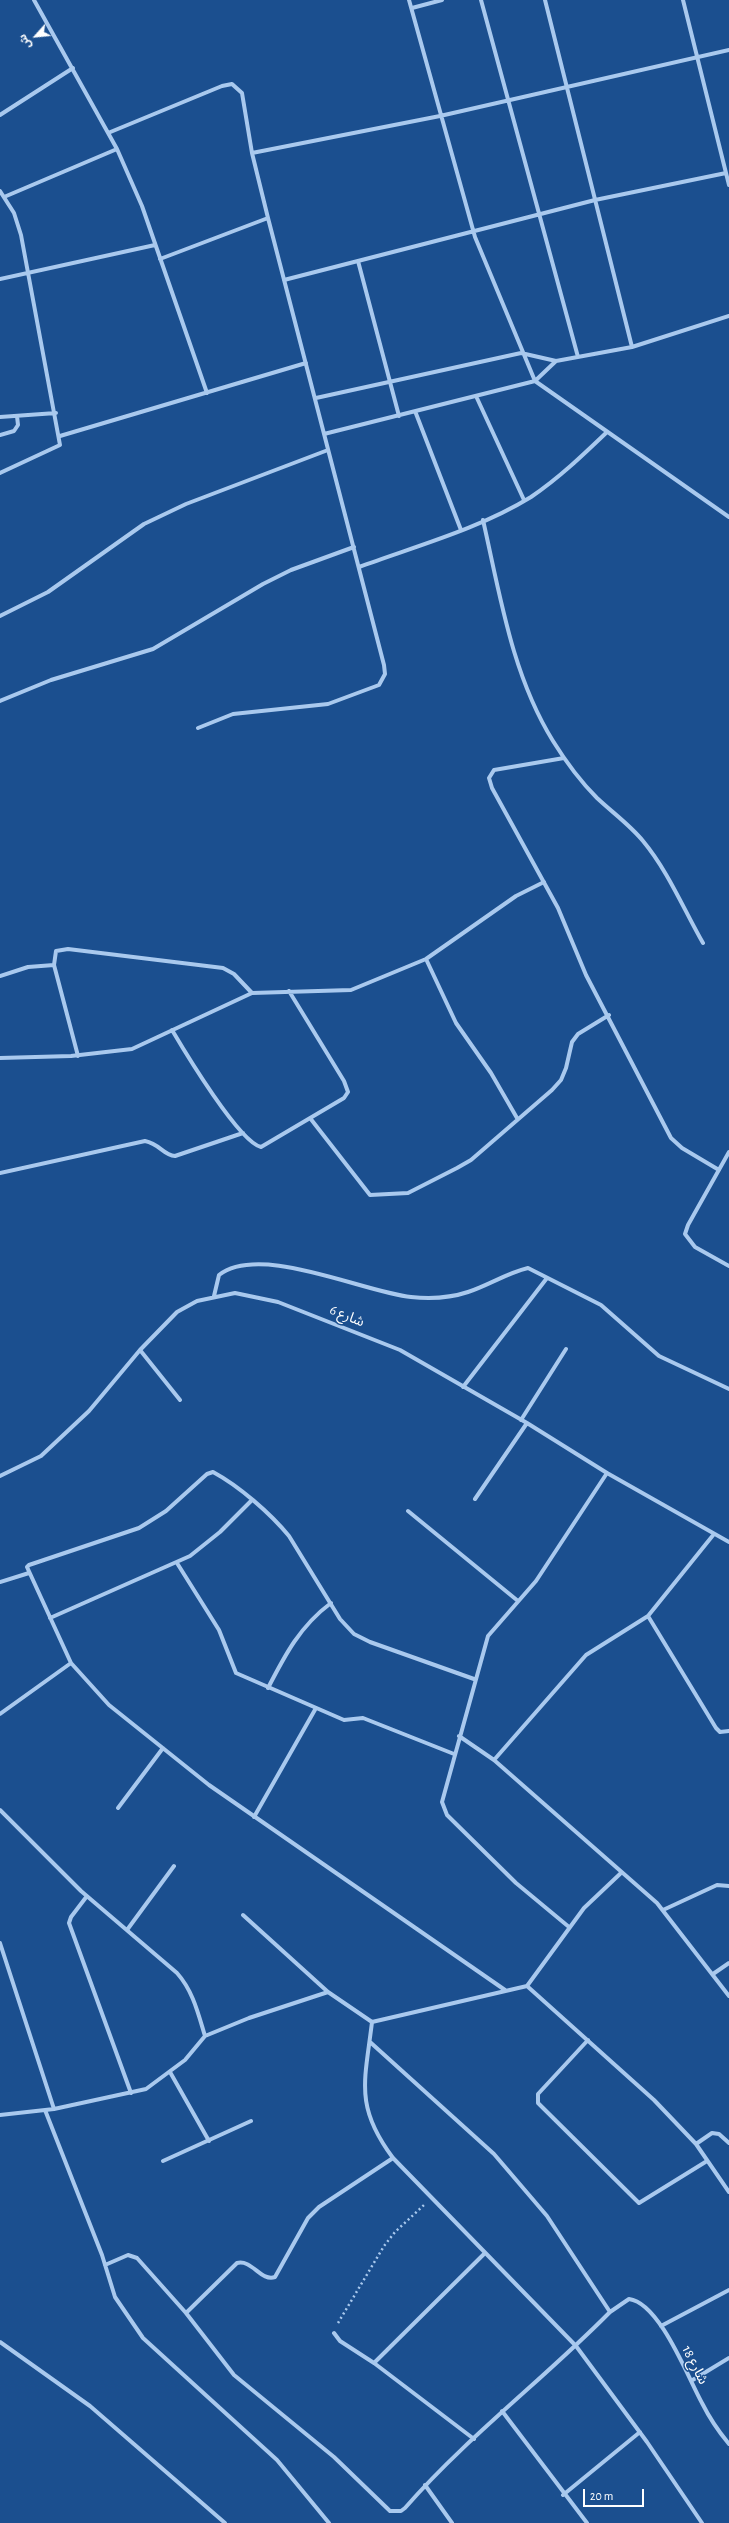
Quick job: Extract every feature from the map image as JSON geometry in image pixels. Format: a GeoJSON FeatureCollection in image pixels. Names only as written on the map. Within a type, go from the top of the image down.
{"type":"FeatureCollection","features":[{"type":"Feature","properties":{"kind":"street"},"geometry":{"type":"LineString","coordinates":[[34,0],[108,133],[142,206],[207,392]]}},
{"type":"Feature","properties":{"kind":"street"},"geometry":{"type":"LineString","coordinates":[[409,0],[473,232],[521,353],[535,381],[729,517]]}},
{"type":"Feature","properties":{"kind":"street"},"geometry":{"type":"LineString","coordinates":[[412,8],[442,0]]}},
{"type":"Feature","properties":{"kind":"street"},"geometry":{"type":"LineString","coordinates":[[481,0],[510,100],[539,215],[578,357]]}},
{"type":"Feature","properties":{"kind":"street"},"geometry":{"type":"LineString","coordinates":[[545,0],[632,347]]}},
{"type":"Feature","properties":{"kind":"street"},"geometry":{"type":"LineString","coordinates":[[683,0],[729,185]]}},
{"type":"Feature","properties":{"kind":"street"},"geometry":{"type":"LineString","coordinates":[[252,153],[440,116],[697,56],[729,50]]}},
{"type":"Feature","properties":{"kind":"street"},"geometry":{"type":"LineString","coordinates":[[0,115],[73,68]]}},
{"type":"Feature","properties":{"kind":"street"},"geometry":{"type":"LineString","coordinates":[[108,133],[222,86],[232,84],[242,93],[252,153],[268,218],[316,398],[328,450],[384,665],[385,674],[379,685],[328,704],[233,714],[198,728]]}},
{"type":"Feature","properties":{"kind":"street"},"geometry":{"type":"LineString","coordinates":[[4,197],[116,149]]}},
{"type":"Feature","properties":{"kind":"street"},"geometry":{"type":"LineString","coordinates":[[284,280],[595,200],[726,173]]}},
{"type":"Feature","properties":{"kind":"street"},"geometry":{"type":"LineString","coordinates":[[0,191],[14,213],[19,228],[30,273],[60,436],[58,447],[0,473]]}},
{"type":"Feature","properties":{"kind":"street"},"geometry":{"type":"LineString","coordinates":[[160,259],[268,218]]}},
{"type":"Feature","properties":{"kind":"street"},"geometry":{"type":"LineString","coordinates":[[0,279],[155,245]]}},
{"type":"Feature","properties":{"kind":"street"},"geometry":{"type":"LineString","coordinates":[[358,261],[399,416]]}},
{"type":"Feature","properties":{"kind":"street"},"geometry":{"type":"LineString","coordinates":[[316,398],[521,353],[556,361],[632,347],[729,316]]}},
{"type":"Feature","properties":{"kind":"street"},"geometry":{"type":"LineString","coordinates":[[324,434],[535,381],[556,361]]}},
{"type":"Feature","properties":{"kind":"street"},"geometry":{"type":"LineString","coordinates":[[60,436],[306,363]]}},
{"type":"Feature","properties":{"kind":"street"},"geometry":{"type":"LineString","coordinates":[[476,396],[524,500]]}},
{"type":"Feature","properties":{"kind":"street"},"geometry":{"type":"LineString","coordinates":[[415,411],[461,530]]}},
{"type":"Feature","properties":{"kind":"street"},"geometry":{"type":"LineString","coordinates":[[0,417],[56,413]]}},
{"type":"Feature","properties":{"kind":"street"},"geometry":{"type":"LineString","coordinates":[[0,435],[14,431],[18,425],[17,416]]}},
{"type":"Feature","properties":{"kind":"street"},"geometry":{"type":"LineString","coordinates":[[359,566],[461,530],[524,500],[560,477],[607,432]]}},
{"type":"Feature","properties":{"kind":"street"},"geometry":{"type":"LineString","coordinates":[[0,616],[48,592],[144,524],[186,504],[328,450]]}},
{"type":"Feature","properties":{"kind":"street"},"geometry":{"type":"LineString","coordinates":[[483,520],[509,634],[523,679],[552,739],[564,758],[597,798],[629,825],[644,842],[702,943]]}},
{"type":"Feature","properties":{"kind":"street"},"geometry":{"type":"LineString","coordinates":[[0,701],[51,680],[153,649],[264,584],[291,570],[354,547]]}},
{"type":"Feature","properties":{"kind":"street"},"geometry":{"type":"LineString","coordinates":[[564,758],[501,768],[490,773],[489,778],[492,788],[558,908],[586,975],[609,1015],[671,1138],[682,1148],[719,1170]]}},
{"type":"Feature","properties":{"kind":"street"},"geometry":{"type":"LineString","coordinates":[[0,1058],[78,1056],[132,1048],[252,993],[332,992],[351,990],[426,958],[516,896],[544,882]]}},
{"type":"Feature","properties":{"kind":"street"},"geometry":{"type":"LineString","coordinates":[[78,1056],[54,965],[56,951],[68,949],[208,964],[234,974],[252,993]]}},
{"type":"Feature","properties":{"kind":"street"},"geometry":{"type":"LineString","coordinates":[[426,958],[456,1023],[492,1072],[517,1118]]}},
{"type":"Feature","properties":{"kind":"street"},"geometry":{"type":"LineString","coordinates":[[0,976],[28,967],[54,965]]}},
{"type":"Feature","properties":{"kind":"street"},"geometry":{"type":"LineString","coordinates":[[172,1030],[200,1076],[243,1133],[261,1147],[344,1098],[348,1092],[344,1081],[288,992]]}},
{"type":"Feature","properties":{"kind":"street"},"geometry":{"type":"LineString","coordinates":[[310,1118],[363,1189],[375,1196],[408,1193],[471,1160],[561,1080],[572,1042],[578,1034],[609,1015]]}},
{"type":"Feature","properties":{"kind":"street"},"geometry":{"type":"LineString","coordinates":[[0,1173],[145,1141],[158,1145],[167,1154],[176,1156],[243,1133]]}},
{"type":"Feature","properties":{"kind":"street"},"geometry":{"type":"LineString","coordinates":[[729,1152],[688,1225],[686,1234],[695,1246],[729,1266]]}},
{"type":"Feature","properties":{"kind":"street"},"geometry":{"type":"LineString","coordinates":[[214,1296],[219,1275],[234,1267],[246,1264],[282,1266],[410,1297],[443,1298],[456,1295],[528,1268],[601,1305],[659,1356],[729,1389]]}},
{"type":"Feature","properties":{"kind":"street"},"geometry":{"type":"LineString","coordinates":[[463,1387],[547,1278]]}},
{"type":"Feature","properties":{"kind":"street","name":"شارع 6"},"geometry":{"type":"LineString","coordinates":[[0,1476],[41,1456],[89,1411],[140,1350],[177,1312],[197,1301],[235,1292],[257,1296],[333,1322],[400,1350],[527,1423],[607,1473],[729,1542]]}},
{"type":"Feature","properties":{"kind":"street"},"geometry":{"type":"LineString","coordinates":[[521,1420],[566,1349]]}},
{"type":"Feature","properties":{"kind":"street"},"geometry":{"type":"LineString","coordinates":[[140,1350],[180,1400]]}},
{"type":"Feature","properties":{"kind":"street"},"geometry":{"type":"LineString","coordinates":[[475,1499],[527,1423]]}},
{"type":"Feature","properties":{"kind":"street"},"geometry":{"type":"LineString","coordinates":[[474,1679],[370,1642],[354,1634],[340,1619],[288,1536],[252,1500],[217,1474],[210,1472],[166,1511],[139,1528],[29,1564],[27,1567],[71,1663],[109,1705],[209,1785],[505,1990]]}},
{"type":"Feature","properties":{"kind":"street"},"geometry":{"type":"LineString","coordinates":[[568,1927],[516,1883],[447,1815],[442,1802],[474,1679],[488,1636],[536,1581],[607,1473]]}},
{"type":"Feature","properties":{"kind":"street"},"geometry":{"type":"LineString","coordinates":[[50,1618],[177,1563],[201,1548],[252,1500]]}},
{"type":"Feature","properties":{"kind":"street"},"geometry":{"type":"LineString","coordinates":[[408,1510],[518,1601]]}},
{"type":"Feature","properties":{"kind":"street"},"geometry":{"type":"LineString","coordinates":[[494,1760],[586,1655],[648,1616],[714,1534]]}},
{"type":"Feature","properties":{"kind":"street"},"geometry":{"type":"LineString","coordinates":[[177,1563],[218,1630],[236,1673],[348,1721],[363,1718],[454,1754]]}},
{"type":"Feature","properties":{"kind":"street"},"geometry":{"type":"LineString","coordinates":[[0,1582],[29,1573]]}},
{"type":"Feature","properties":{"kind":"street"},"geometry":{"type":"LineString","coordinates":[[268,1688],[297,1636],[315,1615],[330,1603]]}},
{"type":"Feature","properties":{"kind":"street"},"geometry":{"type":"LineString","coordinates":[[648,1616],[716,1728],[720,1732],[729,1731]]}},
{"type":"Feature","properties":{"kind":"street"},"geometry":{"type":"LineString","coordinates":[[0,1714],[71,1663]]}},
{"type":"Feature","properties":{"kind":"street"},"geometry":{"type":"LineString","coordinates":[[254,1817],[316,1708]]}},
{"type":"Feature","properties":{"kind":"street"},"geometry":{"type":"LineString","coordinates":[[459,1736],[494,1760],[663,1910],[729,1996]]}},
{"type":"Feature","properties":{"kind":"street"},"geometry":{"type":"LineString","coordinates":[[118,1808],[164,1748]]}},
{"type":"Feature","properties":{"kind":"street"},"geometry":{"type":"LineString","coordinates":[[0,1810],[86,1896],[165,1962],[187,1984],[205,2036]]}},
{"type":"Feature","properties":{"kind":"street"},"geometry":{"type":"LineString","coordinates":[[127,1930],[174,1866]]}},
{"type":"Feature","properties":{"kind":"street"},"geometry":{"type":"LineString","coordinates":[[243,1915],[328,1992],[372,2022],[527,1986],[568,1927],[584,1908],[621,1873]]}},
{"type":"Feature","properties":{"kind":"street"},"geometry":{"type":"LineString","coordinates":[[663,1910],[717,1885],[729,1886]]}},
{"type":"Feature","properties":{"kind":"street"},"geometry":{"type":"LineString","coordinates":[[86,1896],[70,1917],[69,1923],[131,2093]]}},
{"type":"Feature","properties":{"kind":"street"},"geometry":{"type":"LineString","coordinates":[[0,1943],[54,2109]]}},
{"type":"Feature","properties":{"kind":"street"},"geometry":{"type":"LineString","coordinates":[[713,1974],[729,1963]]}},
{"type":"Feature","properties":{"kind":"street"},"geometry":{"type":"LineString","coordinates":[[527,1986],[635,2081],[696,2144],[729,2192]]}},
{"type":"Feature","properties":{"kind":"street"},"geometry":{"type":"LineString","coordinates":[[0,2115],[54,2109],[146,2089],[185,2060],[205,2036],[249,2018],[328,1992]]}},
{"type":"Feature","properties":{"kind":"street"},"geometry":{"type":"LineString","coordinates":[[372,2022],[364,2094],[368,2117],[379,2140],[393,2158],[576,2346],[640,2432],[702,2523]]}},
{"type":"Feature","properties":{"kind":"street"},"geometry":{"type":"LineString","coordinates":[[588,2040],[538,2094],[538,2103],[639,2203],[707,2161]]}},
{"type":"Feature","properties":{"kind":"street"},"geometry":{"type":"LineString","coordinates":[[105,2265],[132,2254],[186,2313],[234,2375],[334,2457],[390,2510],[401,2510],[405,2508],[425,2485],[502,2411],[576,2346],[610,2312],[547,2216],[499,2160],[370,2042]]}},
{"type":"Feature","properties":{"kind":"street"},"geometry":{"type":"LineString","coordinates":[[170,2072],[209,2140]]}},
{"type":"Feature","properties":{"kind":"street"},"geometry":{"type":"LineString","coordinates":[[45,2110],[105,2265],[115,2297],[143,2338],[277,2460],[329,2523]]}},
{"type":"Feature","properties":{"kind":"street"},"geometry":{"type":"LineString","coordinates":[[163,2161],[250,2121]]}},
{"type":"Feature","properties":{"kind":"street"},"geometry":{"type":"LineString","coordinates":[[696,2144],[712,2133],[718,2134],[729,2143]]}},
{"type":"Feature","properties":{"kind":"street"},"geometry":{"type":"LineString","coordinates":[[186,2313],[237,2263],[245,2262],[266,2277],[275,2277],[308,2218],[319,2207],[393,2158]]}},
{"type":"Feature","properties":{"kind":"street"},"geometry":{"type":"LineString","coordinates":[[374,2363],[486,2253]]}},
{"type":"Feature","properties":{"kind":"street"},"geometry":{"type":"LineString","coordinates":[[661,2326],[729,2290]]}},
{"type":"Feature","properties":{"kind":"street","name":"شارع 18"},"geometry":{"type":"LineString","coordinates":[[610,2312],[626,2300],[635,2301],[647,2308],[661,2326],[702,2404],[729,2444]]}},
{"type":"Feature","properties":{"kind":"street"},"geometry":{"type":"LineString","coordinates":[[334,2333],[340,2341],[374,2363],[474,2439]]}},
{"type":"Feature","properties":{"kind":"street"},"geometry":{"type":"LineString","coordinates":[[0,2342],[90,2406],[225,2523]]}},
{"type":"Feature","properties":{"kind":"street"},"geometry":{"type":"LineString","coordinates":[[690,2381],[729,2358]]}},
{"type":"Feature","properties":{"kind":"street"},"geometry":{"type":"LineString","coordinates":[[502,2411],[563,2495],[587,2523]]}},
{"type":"Feature","properties":{"kind":"street"},"geometry":{"type":"LineString","coordinates":[[563,2495],[640,2432]]}},
{"type":"Feature","properties":{"kind":"street"},"geometry":{"type":"LineString","coordinates":[[425,2485],[452,2523]]}},
{"type":"Feature","properties":{"kind":"path"},"geometry":{"type":"LineString","coordinates":[[334,2333],[368,2269],[384,2246],[395,2232],[432,2198]]}}]}
